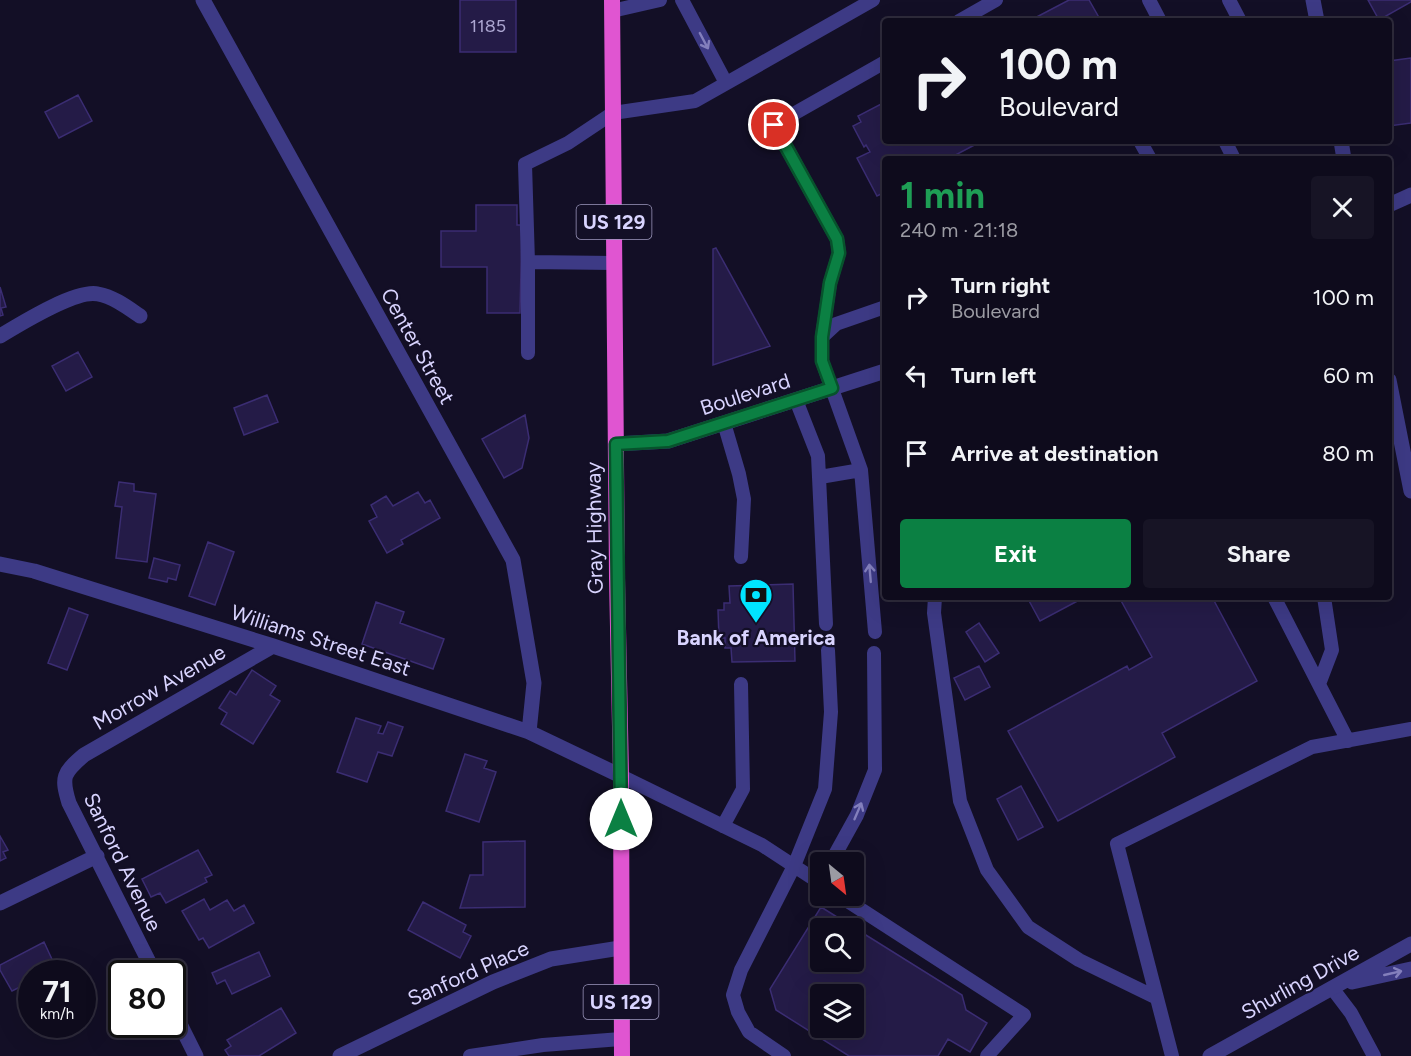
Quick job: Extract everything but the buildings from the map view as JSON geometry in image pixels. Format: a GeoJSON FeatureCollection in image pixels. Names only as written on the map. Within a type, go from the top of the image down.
{"type":"FeatureCollection","features":[{"type":"Feature","properties":{"kind":"highway","name":"Gray Highway"},"geometry":{"type":"LineString","coordinates":[[612,5],[622,1048]]}},
{"type":"Feature","properties":{"kind":"street","name":"Center Street"},"geometry":{"type":"LineString","coordinates":[[203,0],[513,560],[534,683],[529,732]]}},
{"type":"Feature","properties":{"kind":"street"},"geometry":{"type":"LineString","coordinates":[[1313,0],[1316,18]]}},
{"type":"Feature","properties":{"kind":"street"},"geometry":{"type":"LineString","coordinates":[[1392,204],[1411,195]]}},
{"type":"Feature","properties":{"kind":"street"},"geometry":{"type":"LineString","coordinates":[[0,336],[30,318],[83,294],[98,294],[121,303],[140,316]]}},
{"type":"Feature","properties":{"kind":"street","name":"Boulevard"},"geometry":{"type":"LineString","coordinates":[[616,444],[668,441],[882,372]]}},
{"type":"Feature","properties":{"kind":"street"},"geometry":{"type":"LineString","coordinates":[[1392,395],[1411,491]]}},
{"type":"Feature","properties":{"kind":"street","name":"Williams Street East"},"geometry":{"type":"LineString","coordinates":[[0,564],[34,571],[273,646],[529,732],[621,776]]}},
{"type":"Feature","properties":{"kind":"street","name":"Morrow Avenue"},"geometry":{"type":"LineString","coordinates":[[69,768],[84,755],[273,646]]}},
{"type":"Feature","properties":{"kind":"street","name":"Sanford Avenue"},"geometry":{"type":"LineString","coordinates":[[69,768],[63,784],[66,794],[148,960]]}},
{"type":"Feature","properties":{"kind":"street"},"geometry":{"type":"LineString","coordinates":[[0,903],[97,856]]}},
{"type":"Feature","properties":{"kind":"street","name":"Shurling Drive"},"geometry":{"type":"LineString","coordinates":[[1210,1056],[1411,944]]}},
{"type":"Feature","properties":{"kind":"street","name":"Sanford Place"},"geometry":{"type":"LineString","coordinates":[[340,1056],[493,982],[551,959],[620,948]]}},
{"type":"Feature","properties":{"kind":"street"},"geometry":{"type":"LineString","coordinates":[[1334,987],[1411,969]]}},
{"type":"Feature","properties":{"kind":"street"},"geometry":{"type":"LineString","coordinates":[[186,1036],[196,1056]]}},
{"type":"Feature","properties":{"kind":"lane"},"geometry":{"type":"LineString","coordinates":[[612,5],[660,0]]}},
{"type":"Feature","properties":{"kind":"lane"},"geometry":{"type":"LineString","coordinates":[[682,0],[726,83]]}},
{"type":"Feature","properties":{"kind":"lane"},"geometry":{"type":"LineString","coordinates":[[528,353],[525,164],[568,143],[613,113],[695,100],[873,0]]}},
{"type":"Feature","properties":{"kind":"lane"},"geometry":{"type":"LineString","coordinates":[[964,18],[996,0]]}},
{"type":"Feature","properties":{"kind":"lane"},"geometry":{"type":"LineString","coordinates":[[1149,0],[1158,18]]}},
{"type":"Feature","properties":{"kind":"lane"},"geometry":{"type":"LineString","coordinates":[[1229,0],[1238,18]]}},
{"type":"Feature","properties":{"kind":"lane"},"geometry":{"type":"LineString","coordinates":[[875,632],[861,470],[822,361],[822,337],[830,283],[839,253],[837,239],[774,125],[882,64]]}},
{"type":"Feature","properties":{"kind":"lane"},"geometry":{"type":"LineString","coordinates":[[528,262],[614,263]]}},
{"type":"Feature","properties":{"kind":"lane"},"geometry":{"type":"LineString","coordinates":[[822,337],[836,324],[882,308]]}},
{"type":"Feature","properties":{"kind":"lane"},"geometry":{"type":"LineString","coordinates":[[796,400],[818,456],[826,624]]}},
{"type":"Feature","properties":{"kind":"lane"},"geometry":{"type":"LineString","coordinates":[[724,423],[740,474],[744,499],[741,557]]}},
{"type":"Feature","properties":{"kind":"lane"},"geometry":{"type":"LineString","coordinates":[[819,477],[861,470]]}},
{"type":"Feature","properties":{"kind":"lane"},"geometry":{"type":"LineString","coordinates":[[935,600],[934,613],[960,801],[987,870],[1028,927],[1079,960],[1157,998]]}},
{"type":"Feature","properties":{"kind":"lane"},"geometry":{"type":"LineString","coordinates":[[1276,600],[1348,741]]}},
{"type":"Feature","properties":{"kind":"lane"},"geometry":{"type":"LineString","coordinates":[[1319,684],[1332,650],[1324,600]]}},
{"type":"Feature","properties":{"kind":"lane"},"geometry":{"type":"LineString","coordinates":[[784,1056],[749,1032],[738,1012],[733,994],[741,970],[794,866],[825,789],[831,712],[828,650]]}},
{"type":"Feature","properties":{"kind":"lane"},"geometry":{"type":"LineString","coordinates":[[837,852],[857,815],[875,770],[874,653]]}},
{"type":"Feature","properties":{"kind":"lane"},"geometry":{"type":"LineString","coordinates":[[723,826],[743,789],[741,684]]}},
{"type":"Feature","properties":{"kind":"lane"},"geometry":{"type":"LineString","coordinates":[[1172,1056],[1117,844],[1312,747],[1411,729]]}},
{"type":"Feature","properties":{"kind":"lane"},"geometry":{"type":"LineString","coordinates":[[621,776],[762,845],[810,876]]}},
{"type":"Feature","properties":{"kind":"lane"},"geometry":{"type":"LineString","coordinates":[[855,906],[1024,1015],[987,1056]]}},
{"type":"Feature","properties":{"kind":"lane"},"geometry":{"type":"LineString","coordinates":[[1334,987],[1374,1056]]}},
{"type":"Feature","properties":{"kind":"lane"},"geometry":{"type":"LineString","coordinates":[[470,1056],[543,1045],[622,1048]]}},
{"type":"Feature","properties":{"kind":"place","name":"Bank of America"},"geometry":{"type":"Point","coordinates":[756,624]}},
{"type":"Feature","properties":{"kind":"route"},"geometry":{"type":"LineString","coordinates":[[621,819],[616,444],[668,441],[832,388],[822,361],[822,337],[830,283],[839,253],[837,239],[774,125]]}}]}
